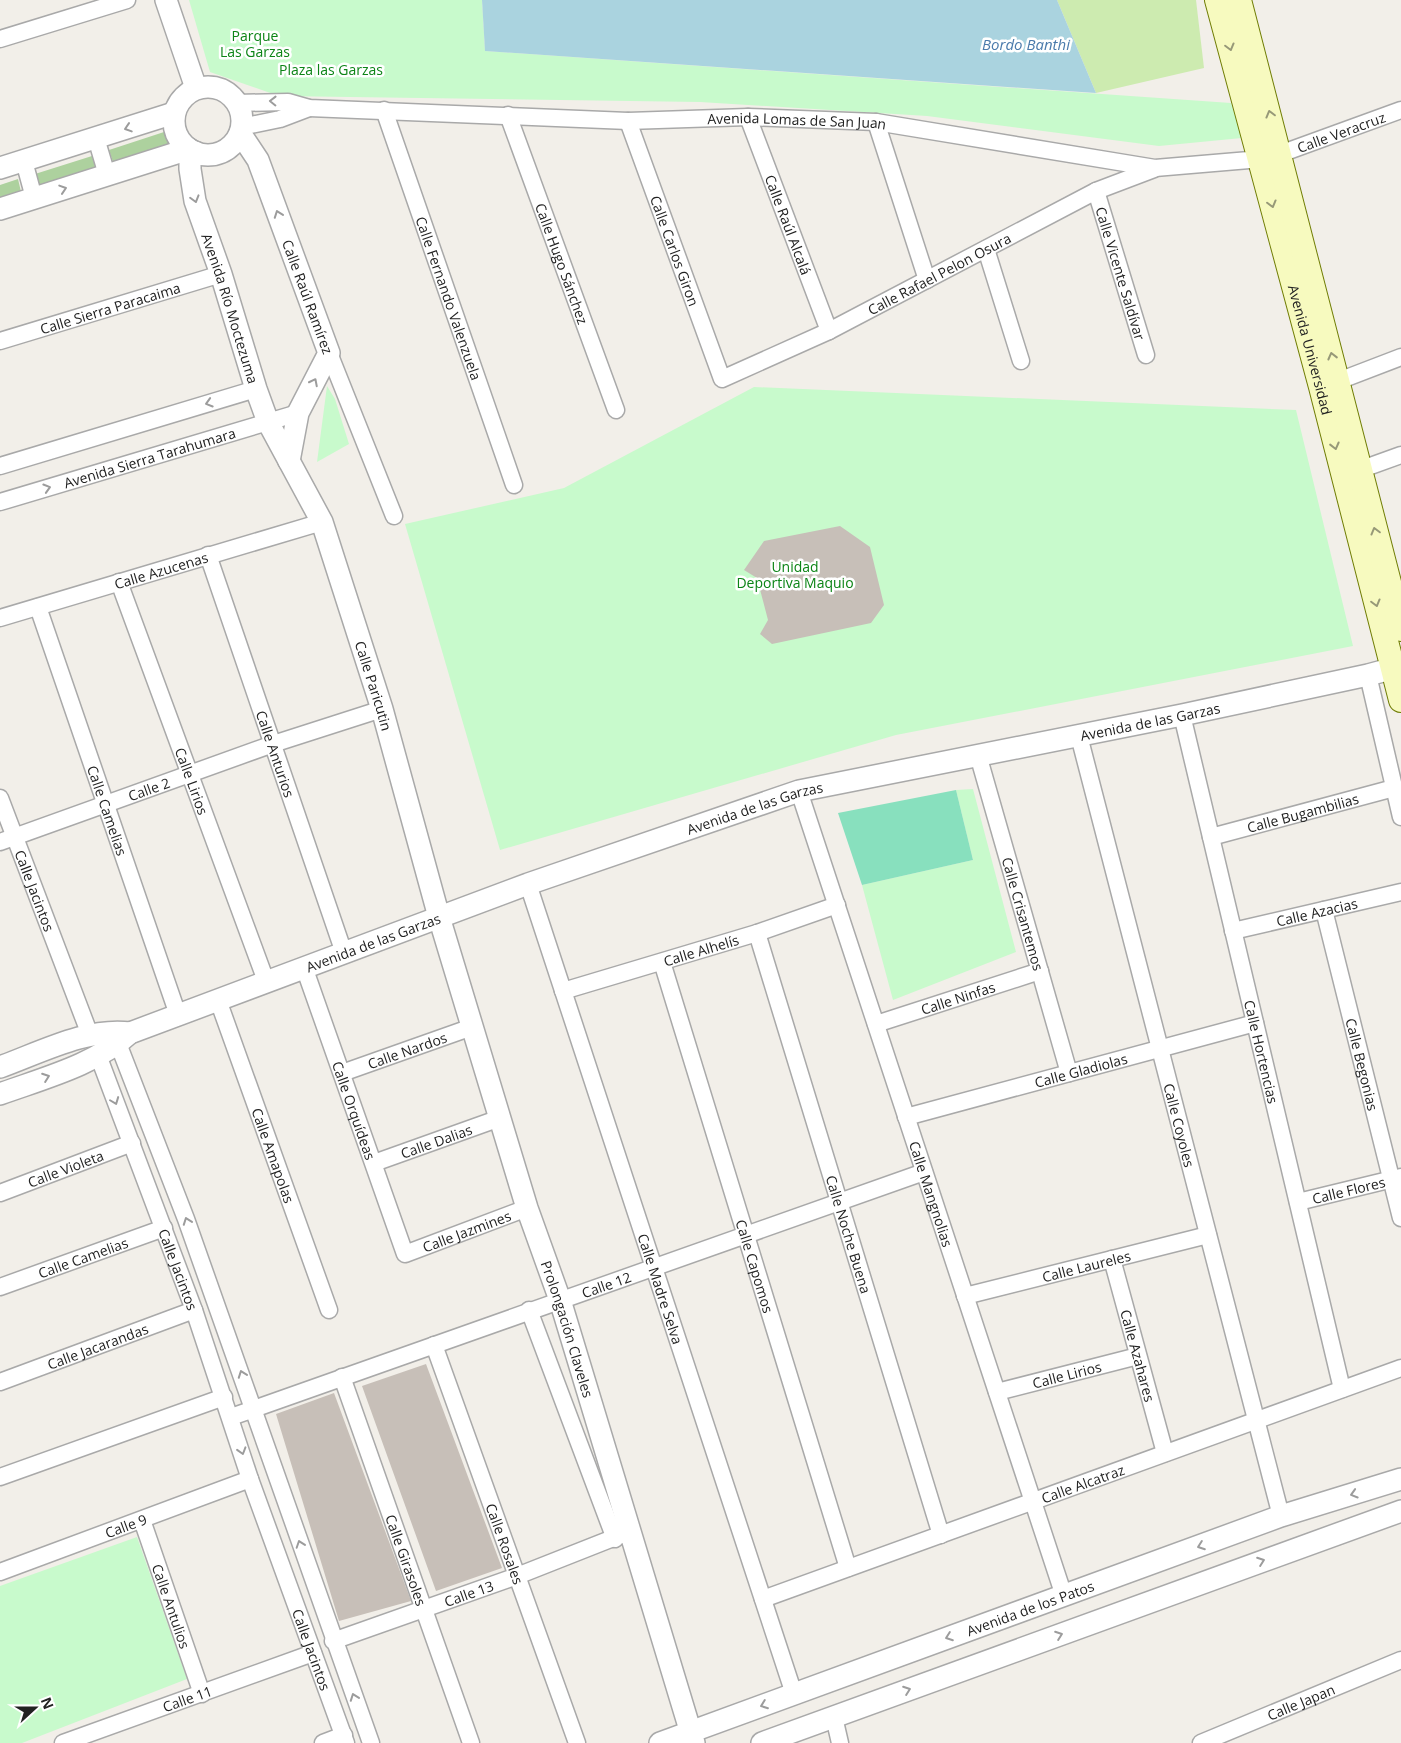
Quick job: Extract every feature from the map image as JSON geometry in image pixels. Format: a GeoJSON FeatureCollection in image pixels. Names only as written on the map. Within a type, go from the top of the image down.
{"type":"FeatureCollection","features":[{"type":"Feature","properties":{"kind":"main road","name":"Avenida Universidad"},"geometry":{"type":"LineString","coordinates":[[1217,0],[1270,157]]}},
{"type":"Feature","properties":{"kind":"main road","name":"Avenida Universidad"},"geometry":{"type":"LineString","coordinates":[[1239,0],[1270,157],[1330,384],[1398,666],[1401,700]]}},
{"type":"Feature","properties":{"kind":"main road","name":"Avenida Universidad"},"geometry":{"type":"LineString","coordinates":[[1351,473],[1401,629]]}},
{"type":"Feature","properties":{"kind":"street"},"geometry":{"type":"LineString","coordinates":[[0,39],[127,0]]}},
{"type":"Feature","properties":{"kind":"street"},"geometry":{"type":"LineString","coordinates":[[166,0],[196,88]]}},
{"type":"Feature","properties":{"kind":"street"},"geometry":{"type":"LineString","coordinates":[[0,209],[192,150],[213,154],[223,150],[241,130],[236,103],[228,94],[218,89],[196,88],[186,94],[179,102],[174,113],[174,124],[177,135],[192,150]]}},
{"type":"Feature","properties":{"kind":"street","name":"Avenida Lomas de San Juan"},"geometry":{"type":"LineString","coordinates":[[236,103],[288,102],[309,108],[628,120],[748,117],[876,122],[1155,168],[1270,157]]}},
{"type":"Feature","properties":{"kind":"street","name":"Avenida Lomas de San Juan"},"geometry":{"type":"LineString","coordinates":[[241,130],[280,119],[309,108]]}},
{"type":"Feature","properties":{"kind":"street","name":"Calle Fernando Valenzuela"},"geometry":{"type":"LineString","coordinates":[[384,110],[514,485]]}},
{"type":"Feature","properties":{"kind":"street","name":"Calle Veracruz"},"geometry":{"type":"LineString","coordinates":[[1270,157],[1401,110]]}},
{"type":"Feature","properties":{"kind":"street"},"geometry":{"type":"LineString","coordinates":[[0,168],[174,113]]}},
{"type":"Feature","properties":{"kind":"street","name":"Calle Hugo Sánchez"},"geometry":{"type":"LineString","coordinates":[[508,115],[616,410]]}},
{"type":"Feature","properties":{"kind":"street","name":"Calle Raúl Alcalá"},"geometry":{"type":"LineString","coordinates":[[748,117],[829,331]]}},
{"type":"Feature","properties":{"kind":"street","name":"Calle Carlos Giron"},"geometry":{"type":"LineString","coordinates":[[628,120],[722,379]]}},
{"type":"Feature","properties":{"kind":"street"},"geometry":{"type":"LineString","coordinates":[[876,122],[927,280]]}},
{"type":"Feature","properties":{"kind":"street","name":"Calle Raúl Ramírez"},"geometry":{"type":"LineString","coordinates":[[241,130],[258,160],[329,353],[298,413],[290,461]]}},
{"type":"Feature","properties":{"kind":"street"},"geometry":{"type":"LineString","coordinates":[[96,138],[107,175]]}},
{"type":"Feature","properties":{"kind":"street","name":"Avenida Río Moctezuma"},"geometry":{"type":"LineString","coordinates":[[192,150],[190,160],[191,183],[256,389],[268,422],[290,461]]}},
{"type":"Feature","properties":{"kind":"street"},"geometry":{"type":"LineString","coordinates":[[24,161],[34,198]]}},
{"type":"Feature","properties":{"kind":"street","name":"Calle Rafael Pelon Osura"},"geometry":{"type":"LineString","coordinates":[[722,379],[829,331],[1096,191],[1155,168]]}},
{"type":"Feature","properties":{"kind":"street","name":"Calle Vicente Saldívar"},"geometry":{"type":"LineString","coordinates":[[1096,191],[1146,356]]}},
{"type":"Feature","properties":{"kind":"street"},"geometry":{"type":"LineString","coordinates":[[986,248],[1021,361]]}},
{"type":"Feature","properties":{"kind":"street","name":"Calle Sierra Paracaima"},"geometry":{"type":"LineString","coordinates":[[0,341],[221,274]]}},
{"type":"Feature","properties":{"kind":"street"},"geometry":{"type":"LineString","coordinates":[[329,353],[394,516]]}},
{"type":"Feature","properties":{"kind":"street"},"geometry":{"type":"LineString","coordinates":[[1330,384],[1401,357]]}},
{"type":"Feature","properties":{"kind":"street"},"geometry":{"type":"LineString","coordinates":[[0,466],[256,389]]}},
{"type":"Feature","properties":{"kind":"street","name":"Avenida Sierra Tarahumara"},"geometry":{"type":"LineString","coordinates":[[0,502],[298,413]]}},
{"type":"Feature","properties":{"kind":"street"},"geometry":{"type":"LineString","coordinates":[[1351,473],[1401,455]]}},
{"type":"Feature","properties":{"kind":"street","name":"Calle Paricutin"},"geometry":{"type":"LineString","coordinates":[[290,461],[322,522],[382,709],[439,917]]}},
{"type":"Feature","properties":{"kind":"street","name":"Calle Azucenas"},"geometry":{"type":"LineString","coordinates":[[0,618],[322,522]]}},
{"type":"Feature","properties":{"kind":"street","name":"Calle Anturios"},"geometry":{"type":"LineString","coordinates":[[208,555],[344,952]]}},
{"type":"Feature","properties":{"kind":"street","name":"Calle Lirios"},"geometry":{"type":"LineString","coordinates":[[119,582],[266,981]]}},
{"type":"Feature","properties":{"kind":"street","name":"Calle Camelias"},"geometry":{"type":"LineString","coordinates":[[38,607],[178,1015]]}},
{"type":"Feature","properties":{"kind":"street","name":"Avenida de las Garzas"},"geometry":{"type":"LineString","coordinates":[[0,1094],[98,1055],[120,1036],[528,884],[799,791],[1182,715],[1368,675],[1398,666]]}},
{"type":"Feature","properties":{"kind":"street"},"geometry":{"type":"LineString","coordinates":[[1368,675],[1401,817]]}},
{"type":"Feature","properties":{"kind":"street","name":"Calle 2"},"geometry":{"type":"LineString","coordinates":[[7,840],[273,744],[382,709]]}},
{"type":"Feature","properties":{"kind":"street","name":"Calle Hortencias"},"geometry":{"type":"LineString","coordinates":[[1182,715],[1342,1389]]}},
{"type":"Feature","properties":{"kind":"street","name":"Calle Coyoles"},"geometry":{"type":"LineString","coordinates":[[1079,736],[1281,1516]]}},
{"type":"Feature","properties":{"kind":"street","name":"Calle Crisantemos"},"geometry":{"type":"LineString","coordinates":[[978,755],[1069,1073]]}},
{"type":"Feature","properties":{"kind":"street","name":"Calle Bugambilias"},"geometry":{"type":"LineString","coordinates":[[1211,837],[1394,788]]}},
{"type":"Feature","properties":{"kind":"street","name":"Calle Mangnolias"},"geometry":{"type":"LineString","coordinates":[[799,791],[1064,1596]]}},
{"type":"Feature","properties":{"kind":"street","name":"Calle Jacintos"},"geometry":{"type":"LineString","coordinates":[[0,798],[7,840],[90,1035],[164,1228],[231,1416],[250,1479],[345,1739]]}},
{"type":"Feature","properties":{"kind":"street","name":"Calle Madre Selva"},"geometry":{"type":"LineString","coordinates":[[528,884],[794,1694]]}},
{"type":"Feature","properties":{"kind":"street","name":"Calle Azacias"},"geometry":{"type":"LineString","coordinates":[[1233,931],[1401,892]]}},
{"type":"Feature","properties":{"kind":"street","name":"Calle Alhelís"},"geometry":{"type":"LineString","coordinates":[[563,991],[757,933],[836,905]]}},
{"type":"Feature","properties":{"kind":"street","name":"Calle Begonias"},"geometry":{"type":"LineString","coordinates":[[1324,910],[1396,1178],[1401,1218]]}},
{"type":"Feature","properties":{"kind":"street","name":"Prolongación Claveles"},"geometry":{"type":"LineString","coordinates":[[439,917],[527,1208],[560,1300],[623,1535],[693,1738]]}},
{"type":"Feature","properties":{"kind":"street","name":"Calle Noche Buena"},"geometry":{"type":"LineString","coordinates":[[757,933],[941,1534]]}},
{"type":"Feature","properties":{"kind":"street","name":"Calle Capomos"},"geometry":{"type":"LineString","coordinates":[[662,962],[848,1568]]}},
{"type":"Feature","properties":{"kind":"street","name":"Calle Orquídeas"},"geometry":{"type":"LineString","coordinates":[[304,967],[405,1254]]}},
{"type":"Feature","properties":{"kind":"street","name":"Calle Ninfas"},"geometry":{"type":"LineString","coordinates":[[876,1024],[1040,971]]}},
{"type":"Feature","properties":{"kind":"street","name":"Calle Amapolas"},"geometry":{"type":"LineString","coordinates":[[218,1000],[329,1310]]}},
{"type":"Feature","properties":{"kind":"street","name":"Calle Gladiolas"},"geometry":{"type":"LineString","coordinates":[[906,1117],[1255,1023]]}},
{"type":"Feature","properties":{"kind":"street","name":"Calle Nardos"},"geometry":{"type":"LineString","coordinates":[[342,1073],[472,1027]]}},
{"type":"Feature","properties":{"kind":"street","name":"Avenida de las Garzas"},"geometry":{"type":"LineString","coordinates":[[0,1067],[90,1035],[120,1036]]}},
{"type":"Feature","properties":{"kind":"street","name":"Calle Jacintos"},"geometry":{"type":"LineString","coordinates":[[120,1036],[254,1408],[333,1641],[370,1743]]}},
{"type":"Feature","properties":{"kind":"street","name":"Calle Dalias"},"geometry":{"type":"LineString","coordinates":[[374,1163],[500,1118]]}},
{"type":"Feature","properties":{"kind":"street","name":"Calle Violeta"},"geometry":{"type":"LineString","coordinates":[[0,1193],[132,1143]]}},
{"type":"Feature","properties":{"kind":"street","name":"Calle 12"},"geometry":{"type":"LineString","coordinates":[[231,1416],[924,1172]]}},
{"type":"Feature","properties":{"kind":"street","name":"Calle Flores"},"geometry":{"type":"LineString","coordinates":[[1298,1202],[1396,1178]]}},
{"type":"Feature","properties":{"kind":"street","name":"Calle Jazmines"},"geometry":{"type":"LineString","coordinates":[[405,1254],[527,1208]]}},
{"type":"Feature","properties":{"kind":"street","name":"Calle Camelias"},"geometry":{"type":"LineString","coordinates":[[0,1287],[164,1228]]}},
{"type":"Feature","properties":{"kind":"street","name":"Calle Laureles"},"geometry":{"type":"LineString","coordinates":[[965,1296],[1208,1235]]}},
{"type":"Feature","properties":{"kind":"street","name":"Calle Azahares"},"geometry":{"type":"LineString","coordinates":[[1112,1258],[1165,1453]]}},
{"type":"Feature","properties":{"kind":"street","name":"Calle Jacarandas"},"geometry":{"type":"LineString","coordinates":[[0,1382],[194,1310]]}},
{"type":"Feature","properties":{"kind":"street"},"geometry":{"type":"LineString","coordinates":[[530,1310],[623,1535]]}},
{"type":"Feature","properties":{"kind":"street","name":"Calle Rosales"},"geometry":{"type":"LineString","coordinates":[[434,1345],[577,1743]]}},
{"type":"Feature","properties":{"kind":"street","name":"Calle Lirios"},"geometry":{"type":"LineString","coordinates":[[997,1392],[1138,1356]]}},
{"type":"Feature","properties":{"kind":"street","name":"Calle Alcatraz"},"geometry":{"type":"LineString","coordinates":[[763,1599],[1401,1368]]}},
{"type":"Feature","properties":{"kind":"street","name":"Calle Girasoles"},"geometry":{"type":"LineString","coordinates":[[342,1378],[471,1743]]}},
{"type":"Feature","properties":{"kind":"street"},"geometry":{"type":"LineString","coordinates":[[0,1477],[224,1397]]}},
{"type":"Feature","properties":{"kind":"street","name":"Calle 9"},"geometry":{"type":"LineString","coordinates":[[0,1572],[250,1479]]}},
{"type":"Feature","properties":{"kind":"street","name":"Avenida de los Patos"},"geometry":{"type":"LineString","coordinates":[[660,1743],[693,1738],[794,1694],[1281,1516],[1401,1479]]}},
{"type":"Feature","properties":{"kind":"street"},"geometry":{"type":"LineString","coordinates":[[762,1743],[1401,1511]]}},
{"type":"Feature","properties":{"kind":"street","name":"Calle Antulios"},"geometry":{"type":"LineString","coordinates":[[142,1520],[202,1694]]}},
{"type":"Feature","properties":{"kind":"street","name":"Calle 13"},"geometry":{"type":"LineString","coordinates":[[333,1641],[517,1576],[623,1535]]}},
{"type":"Feature","properties":{"kind":"street","name":"Calle 11"},"geometry":{"type":"LineString","coordinates":[[63,1743],[313,1653]]}},
{"type":"Feature","properties":{"kind":"street","name":"Calle Japan"},"geometry":{"type":"LineString","coordinates":[[1201,1743],[1401,1660]]}},
{"type":"Feature","properties":{"kind":"street"},"geometry":{"type":"LineString","coordinates":[[866,1668],[878,1700]]}},
{"type":"Feature","properties":{"kind":"street"},"geometry":{"type":"LineString","coordinates":[[834,1717],[840,1743]]}},
{"type":"Feature","properties":{"kind":"street"},"geometry":{"type":"LineString","coordinates":[[323,1743],[345,1739]]}},
{"type":"Feature","properties":{"kind":"green space","name":"Plaza las Garzas"},"geometry":{"type":"Polygon","coordinates":[[[189,0],[482,0],[485,51],[1231,103],[1242,138],[1159,146],[927,116],[700,102],[279,96],[210,72],[189,0]]]}},
{"type":"Feature","properties":{"kind":"green space"},"geometry":{"type":"Polygon","coordinates":[[[1057,0],[1196,0],[1204,68],[1096,93],[1057,0]]]}},
{"type":"Feature","properties":{"kind":"green space"},"geometry":{"type":"Polygon","coordinates":[[[164,132],[172,151],[115,168],[109,150],[164,132]]]}},
{"type":"Feature","properties":{"kind":"green space"},"geometry":{"type":"Polygon","coordinates":[[[92,156],[97,173],[40,191],[35,174],[92,156]]]}},
{"type":"Feature","properties":{"kind":"green space"},"geometry":{"type":"Polygon","coordinates":[[[18,179],[22,196],[0,203],[0,185],[18,179]]]}},
{"type":"Feature","properties":{"kind":"green space"},"geometry":{"type":"Polygon","coordinates":[[[327,386],[335,399],[349,444],[317,462],[327,386]]]}},
{"type":"Feature","properties":{"kind":"green space","name":"Unidad Deportiva Maquio"},"geometry":{"type":"Polygon","coordinates":[[[754,387],[1296,410],[1353,646],[896,735],[500,850],[405,524],[564,488],[754,387]]]}},
{"type":"Feature","properties":{"kind":"green space"},"geometry":{"type":"Polygon","coordinates":[[[973,789],[1016,952],[893,1000],[862,885],[973,860],[956,790],[973,789]]]}},
{"type":"Feature","properties":{"kind":"green space"},"geometry":{"type":"Polygon","coordinates":[[[956,790],[973,860],[862,885],[838,813],[956,790]]]}},
{"type":"Feature","properties":{"kind":"green space"},"geometry":{"type":"Polygon","coordinates":[[[137,1537],[187,1679],[22,1743],[0,1743],[0,1586],[137,1537]]]}},
{"type":"Feature","properties":{"kind":"water","name":"Bordo Banthi"},"geometry":{"type":"Polygon","coordinates":[[[482,0],[1057,0],[1096,93],[485,51],[482,0]]]}},
{"type":"Feature","properties":{"kind":"building"},"geometry":{"type":"Polygon","coordinates":[[[840,526],[870,547],[884,605],[871,623],[772,644],[760,634],[768,620],[757,578],[744,570],[764,541],[840,526]]]}},
{"type":"Feature","properties":{"kind":"building"},"geometry":{"type":"Polygon","coordinates":[[[426,1364],[502,1568],[436,1591],[362,1386],[426,1364]]]}},
{"type":"Feature","properties":{"kind":"building"},"geometry":{"type":"Polygon","coordinates":[[[334,1393],[411,1601],[339,1621],[276,1414],[334,1393]]]}},
{"type":"Feature","properties":{"kind":"park label","name":"Parque Las Garzas"},"geometry":{"type":"Point","coordinates":[255,43]}}]}
